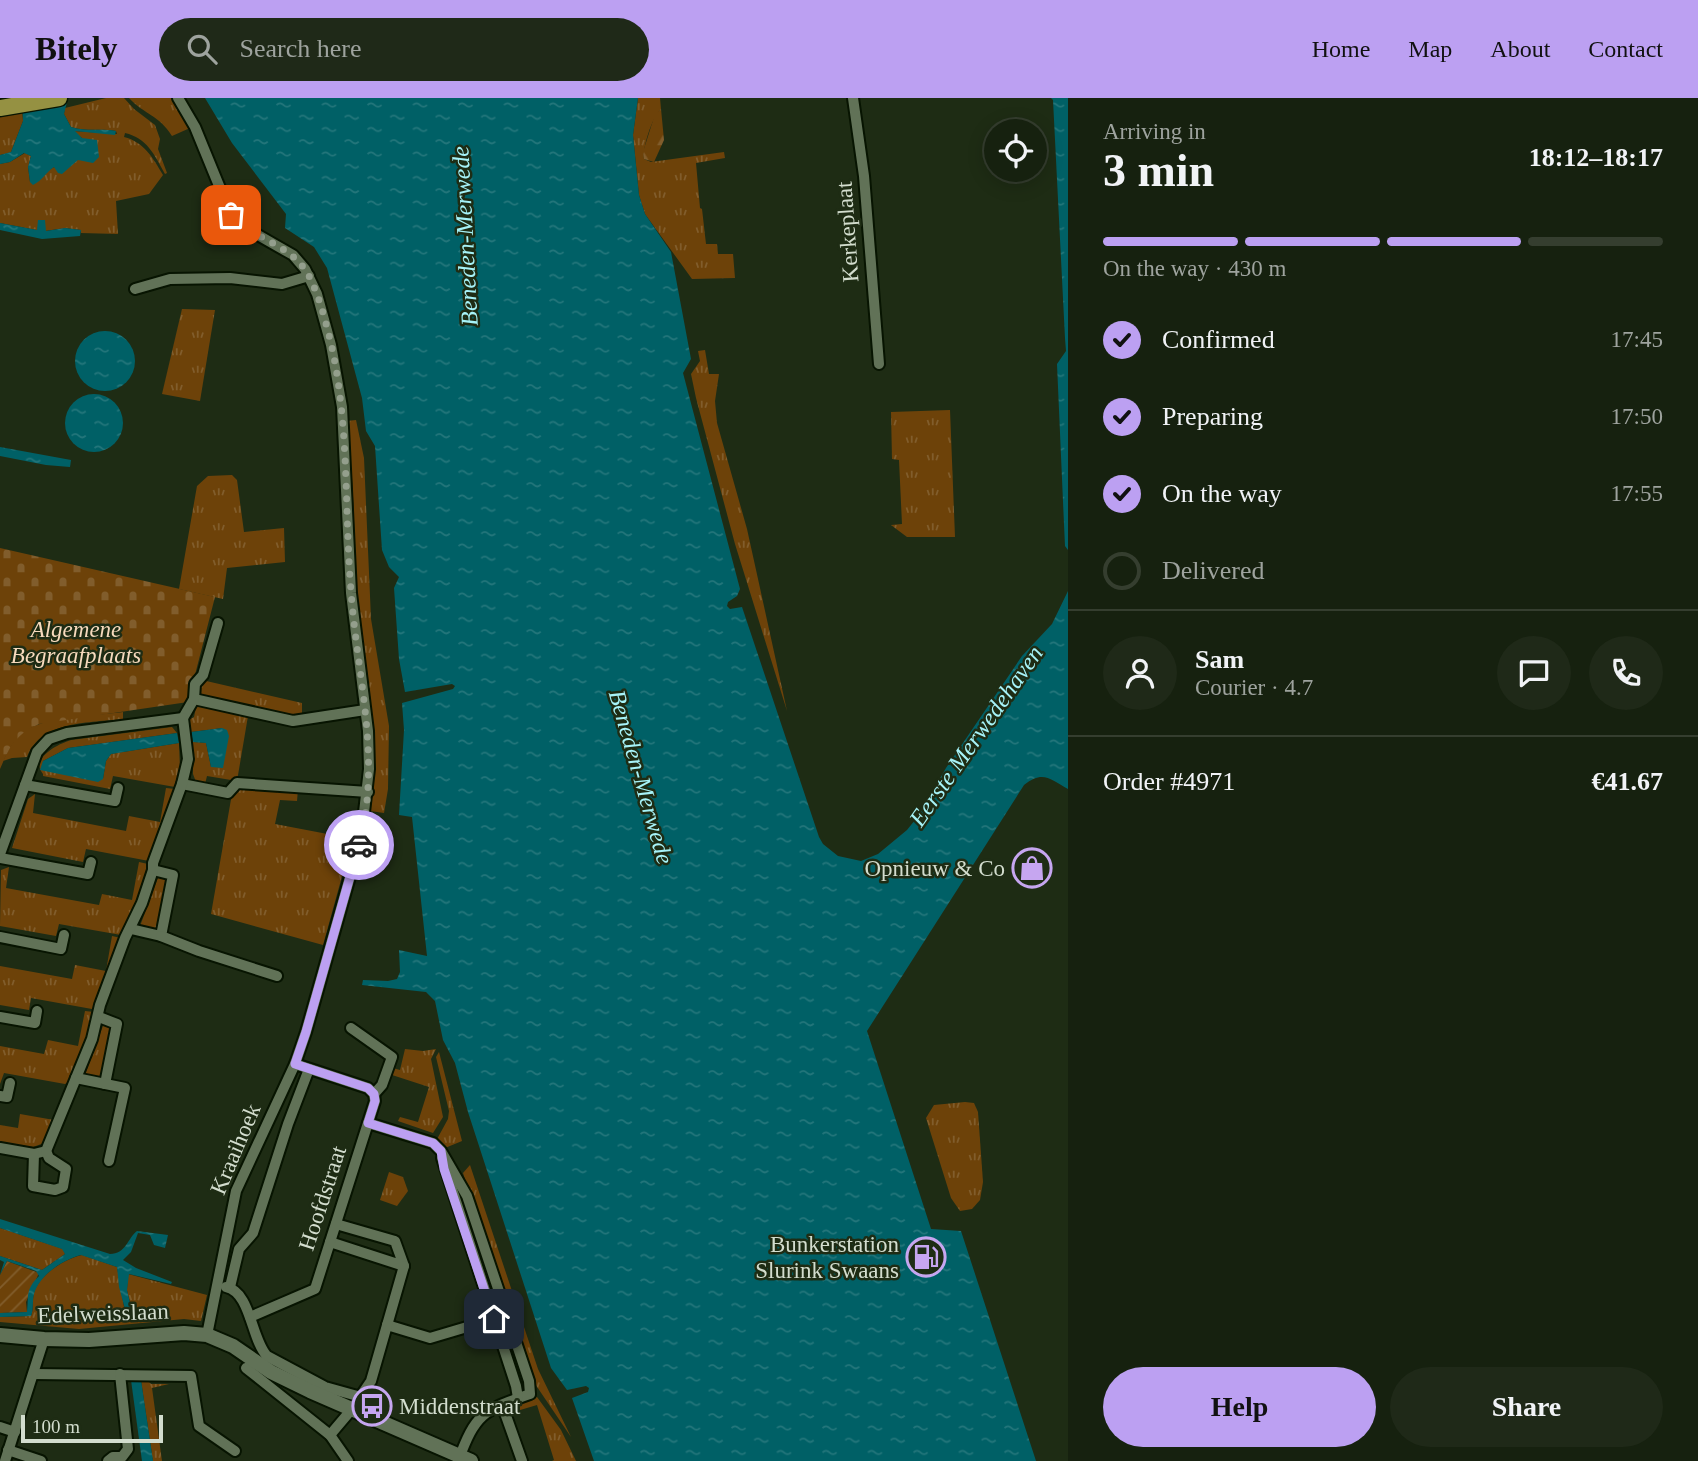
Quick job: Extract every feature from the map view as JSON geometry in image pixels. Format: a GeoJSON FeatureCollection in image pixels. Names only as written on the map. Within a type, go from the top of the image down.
{"type":"FeatureCollection","features":[{"type":"Feature","properties":{"kind":"main road"},"geometry":{"type":"LineString","coordinates":[[0,108],[59,98]]}},
{"type":"Feature","properties":{"kind":"street"},"geometry":{"type":"LineString","coordinates":[[135,289],[170,279],[230,278],[282,284],[309,276],[293,255],[249,230],[231,215],[195,127],[178,98]]}},
{"type":"Feature","properties":{"kind":"street","name":"Kerkeplaat"},"geometry":{"type":"LineString","coordinates":[[853,98],[864,176],[879,364]]}},
{"type":"Feature","properties":{"kind":"street","name":"Kraaihoek"},"geometry":{"type":"LineString","coordinates":[[207,1335],[236,1191],[295,1064],[306,1032],[354,864],[368,792],[365,710],[351,593],[342,407],[331,345],[317,294],[309,276]]}},
{"type":"Feature","properties":{"kind":"street"},"geometry":{"type":"LineString","coordinates":[[34,1154],[33,1186],[55,1190],[63,1187],[66,1169],[49,1158],[46,1151],[99,1017],[100,1005],[153,870],[153,863],[182,784],[188,759],[183,718],[194,699],[195,684],[203,675],[218,624]]}},
{"type":"Feature","properties":{"kind":"street"},"geometry":{"type":"LineString","coordinates":[[194,699],[293,721],[365,710]]}},
{"type":"Feature","properties":{"kind":"street"},"geometry":{"type":"LineString","coordinates":[[91,862],[88,874],[0,856],[37,752],[49,738],[67,733],[183,718]]}},
{"type":"Feature","properties":{"kind":"street"},"geometry":{"type":"LineString","coordinates":[[182,784],[228,793],[237,783],[368,792]]}},
{"type":"Feature","properties":{"kind":"street"},"geometry":{"type":"LineString","coordinates":[[25,785],[115,801],[118,789]]}},
{"type":"Feature","properties":{"kind":"street"},"geometry":{"type":"LineString","coordinates":[[153,870],[173,875],[161,936]]}},
{"type":"Feature","properties":{"kind":"street"},"geometry":{"type":"LineString","coordinates":[[131,929],[161,936],[277,976]]}},
{"type":"Feature","properties":{"kind":"street"},"geometry":{"type":"LineString","coordinates":[[0,937],[61,949],[64,935]]}},
{"type":"Feature","properties":{"kind":"street"},"geometry":{"type":"LineString","coordinates":[[0,1017],[35,1023],[37,1011]]}},
{"type":"Feature","properties":{"kind":"street"},"geometry":{"type":"LineString","coordinates":[[99,1017],[117,1024],[105,1084]]}},
{"type":"Feature","properties":{"kind":"street","name":"Hoofdstraat"},"geometry":{"type":"LineString","coordinates":[[250,1317],[315,1289],[375,1101],[374,1094],[382,1086],[392,1057],[351,1028]]}},
{"type":"Feature","properties":{"kind":"street"},"geometry":{"type":"LineString","coordinates":[[295,1064],[368,1088],[374,1094]]}},
{"type":"Feature","properties":{"kind":"street"},"geometry":{"type":"LineString","coordinates":[[230,1287],[239,1249],[253,1233],[288,1124],[309,1069]]}},
{"type":"Feature","properties":{"kind":"street"},"geometry":{"type":"LineString","coordinates":[[76,1078],[125,1088],[109,1161]]}},
{"type":"Feature","properties":{"kind":"street"},"geometry":{"type":"LineString","coordinates":[[0,1096],[7,1097],[10,1083]]}},
{"type":"Feature","properties":{"kind":"street"},"geometry":{"type":"LineString","coordinates":[[216,1286],[230,1287],[238,1293],[250,1317],[260,1348],[267,1356],[463,1459],[478,1418],[486,1411],[530,1394],[529,1381],[467,1196],[441,1151],[433,1143],[368,1123]]}},
{"type":"Feature","properties":{"kind":"street"},"geometry":{"type":"LineString","coordinates":[[0,1147],[34,1154],[46,1151]]}},
{"type":"Feature","properties":{"kind":"street"},"geometry":{"type":"LineString","coordinates":[[441,1151],[444,1169],[518,1398]]}},
{"type":"Feature","properties":{"kind":"street"},"geometry":{"type":"LineString","coordinates":[[330,1435],[357,1403],[371,1381],[404,1266],[395,1241],[336,1224]]}},
{"type":"Feature","properties":{"kind":"street"},"geometry":{"type":"LineString","coordinates":[[330,1242],[404,1266]]}},
{"type":"Feature","properties":{"kind":"street"},"geometry":{"type":"LineString","coordinates":[[387,1325],[430,1338],[494,1319]]}},
{"type":"Feature","properties":{"kind":"street","name":"Edelweisslaan"},"geometry":{"type":"LineString","coordinates":[[0,1335],[89,1340],[184,1333],[207,1335]]}},
{"type":"Feature","properties":{"kind":"street"},"geometry":{"type":"LineString","coordinates":[[207,1335],[233,1346],[271,1372],[357,1403]]}},
{"type":"Feature","properties":{"kind":"street"},"geometry":{"type":"LineString","coordinates":[[41,1461],[6,1456],[44,1339]]}},
{"type":"Feature","properties":{"kind":"street"},"geometry":{"type":"LineString","coordinates":[[246,1368],[330,1435],[348,1461]]}},
{"type":"Feature","properties":{"kind":"street"},"geometry":{"type":"LineString","coordinates":[[34,1374],[191,1376],[199,1426],[235,1451]]}},
{"type":"Feature","properties":{"kind":"street"},"geometry":{"type":"LineString","coordinates":[[108,1461],[113,1457],[122,1457],[128,1449],[120,1374]]}},
{"type":"Feature","properties":{"kind":"street"},"geometry":{"type":"LineString","coordinates":[[499,1407],[505,1413],[522,1461]]}},
{"type":"Feature","properties":{"kind":"street"},"geometry":{"type":"LineString","coordinates":[[0,1427],[15,1432]]}},
{"type":"Feature","properties":{"kind":"green space"},"geometry":{"type":"Polygon","coordinates":[[[106,98],[124,98],[155,125],[160,139],[158,149],[167,173],[165,174],[144,143],[125,133],[124,137],[131,139],[147,152],[163,175],[149,194],[116,201],[118,234],[81,233],[81,230],[65,228],[45,231],[45,221],[37,230],[0,223],[0,164],[10,162],[25,153],[31,156],[28,167],[30,182],[54,167],[57,169],[82,138],[73,131],[117,134],[116,131],[71,127],[64,114],[65,108],[106,98]]]}},
{"type":"Feature","properties":{"kind":"green space"},"geometry":{"type":"Polygon","coordinates":[[[129,98],[171,98],[190,128],[172,136],[157,119],[129,98]]]}},
{"type":"Feature","properties":{"kind":"green space"},"geometry":{"type":"Polygon","coordinates":[[[638,98],[660,98],[661,109],[649,132],[644,159],[651,162],[724,152],[725,158],[696,163],[706,244],[717,244],[718,254],[733,254],[735,278],[692,279],[645,214],[639,195],[633,135],[638,98]]]}},
{"type":"Feature","properties":{"kind":"green space"},"geometry":{"type":"Polygon","coordinates":[[[661,109],[664,140],[654,162],[644,159],[643,152],[655,114],[661,109]]]}},
{"type":"Feature","properties":{"kind":"green space"},"geometry":{"type":"Polygon","coordinates":[[[22,110],[23,121],[11,152],[0,155],[0,114],[22,110]]]}},
{"type":"Feature","properties":{"kind":"green space"},"geometry":{"type":"Polygon","coordinates":[[[182,309],[215,310],[200,401],[162,394],[182,309]]]}},
{"type":"Feature","properties":{"kind":"green space"},"geometry":{"type":"Polygon","coordinates":[[[705,350],[709,374],[719,374],[715,401],[717,423],[747,529],[787,711],[735,544],[696,398],[691,374],[700,361],[698,351],[705,350]]]}},
{"type":"Feature","properties":{"kind":"green space"},"geometry":{"type":"Polygon","coordinates":[[[950,410],[955,537],[907,537],[891,525],[902,524],[899,460],[892,459],[891,412],[950,410]]]}},
{"type":"Feature","properties":{"kind":"green space"},"geometry":{"type":"Polygon","coordinates":[[[356,420],[364,458],[371,619],[389,726],[388,789],[384,813],[370,811],[373,728],[357,592],[353,487],[347,421],[356,420]]]}},
{"type":"Feature","properties":{"kind":"green space"},"geometry":{"type":"Polygon","coordinates":[[[232,475],[237,480],[244,532],[284,528],[285,562],[227,568],[223,599],[179,589],[197,486],[208,476],[232,475]]]}},
{"type":"Feature","properties":{"kind":"green space","name":"Algemene Begraafplaats"},"geometry":{"type":"Polygon","coordinates":[[[0,548],[215,597],[188,702],[39,724],[24,732],[14,742],[0,769],[0,548]]]}},
{"type":"Feature","properties":{"kind":"green space"},"geometry":{"type":"Polygon","coordinates":[[[202,680],[302,703],[302,716],[284,717],[199,696],[202,680]]]}},
{"type":"Feature","properties":{"kind":"green space"},"geometry":{"type":"Polygon","coordinates":[[[197,703],[248,716],[237,781],[207,776],[205,784],[196,782],[193,774],[193,742],[206,743],[211,767],[222,728],[191,732],[189,720],[194,717],[197,703]]]}},
{"type":"Feature","properties":{"kind":"green space"},"geometry":{"type":"Polygon","coordinates":[[[123,712],[123,719],[82,723],[55,730],[43,736],[27,757],[3,761],[10,746],[30,728],[55,720],[123,712]]]}},
{"type":"Feature","properties":{"kind":"green space"},"geometry":{"type":"Polygon","coordinates":[[[172,727],[177,733],[68,748],[43,761],[103,779],[106,761],[111,754],[179,743],[180,769],[175,787],[113,776],[110,789],[43,776],[40,768],[40,762],[47,752],[71,740],[172,727]]]}},
{"type":"Feature","properties":{"kind":"green space"},"geometry":{"type":"Polygon","coordinates":[[[166,788],[175,789],[149,861],[86,849],[83,862],[12,848],[28,799],[35,794],[33,813],[126,831],[129,816],[160,822],[166,788]]]}},
{"type":"Feature","properties":{"kind":"green space"},"geometry":{"type":"Polygon","coordinates":[[[233,788],[298,789],[297,801],[280,800],[275,824],[338,836],[340,831],[354,833],[323,945],[211,914],[233,788]]]}},
{"type":"Feature","properties":{"kind":"green space"},"geometry":{"type":"Polygon","coordinates":[[[139,862],[148,864],[145,883],[135,910],[121,935],[59,924],[56,936],[0,926],[1,870],[9,867],[6,888],[99,905],[102,894],[132,900],[139,862]]]}},
{"type":"Feature","properties":{"kind":"green space"},"geometry":{"type":"Polygon","coordinates":[[[159,875],[166,881],[158,926],[153,930],[140,926],[159,875]]]}},
{"type":"Feature","properties":{"kind":"green space"},"geometry":{"type":"Polygon","coordinates":[[[112,936],[121,938],[96,1007],[92,1009],[31,998],[29,1010],[0,1005],[0,966],[72,979],[75,965],[106,971],[112,936]]]}},
{"type":"Feature","properties":{"kind":"green space"},"geometry":{"type":"Polygon","coordinates":[[[85,1011],[94,1012],[91,1026],[69,1082],[65,1084],[4,1073],[0,1084],[0,1046],[44,1054],[48,1040],[78,1046],[85,1011]]]}},
{"type":"Feature","properties":{"kind":"green space"},"geometry":{"type":"Polygon","coordinates":[[[104,1023],[111,1027],[102,1076],[99,1078],[85,1075],[104,1023]]]}},
{"type":"Feature","properties":{"kind":"green space"},"geometry":{"type":"Polygon","coordinates":[[[405,1049],[436,1049],[431,1059],[443,1117],[433,1133],[398,1121],[400,1117],[418,1122],[429,1087],[389,1074],[393,1068],[400,1070],[405,1049]]]}},
{"type":"Feature","properties":{"kind":"green space"},"geometry":{"type":"Polygon","coordinates":[[[439,1052],[462,1141],[445,1148],[436,1141],[448,1119],[449,1111],[436,1057],[439,1052]]]}},
{"type":"Feature","properties":{"kind":"green space"},"geometry":{"type":"Polygon","coordinates":[[[974,1103],[978,1112],[983,1182],[980,1200],[972,1209],[960,1211],[951,1198],[926,1118],[934,1105],[974,1103]]]}},
{"type":"Feature","properties":{"kind":"green space"},"geometry":{"type":"Polygon","coordinates":[[[20,1114],[54,1120],[44,1143],[33,1147],[0,1143],[0,1125],[18,1128],[20,1114]]]}},
{"type":"Feature","properties":{"kind":"green space"},"geometry":{"type":"Polygon","coordinates":[[[470,1165],[538,1369],[571,1437],[529,1375],[463,1173],[470,1165]]]}},
{"type":"Feature","properties":{"kind":"green space"},"geometry":{"type":"Polygon","coordinates":[[[389,1172],[403,1177],[408,1191],[397,1206],[380,1200],[389,1172]]]}},
{"type":"Feature","properties":{"kind":"green space"},"geometry":{"type":"Polygon","coordinates":[[[0,1228],[63,1249],[65,1254],[42,1270],[0,1256],[0,1228]]]}},
{"type":"Feature","properties":{"kind":"green space"},"geometry":{"type":"Polygon","coordinates":[[[82,1255],[117,1267],[124,1307],[131,1307],[127,1290],[128,1274],[207,1295],[201,1321],[184,1319],[79,1329],[0,1322],[0,1317],[31,1316],[34,1293],[41,1280],[60,1264],[82,1255]]]}},
{"type":"Feature","properties":{"kind":"green space"},"geometry":{"type":"Polygon","coordinates":[[[7,1261],[39,1273],[26,1302],[27,1312],[0,1313],[0,1275],[7,1261]]]}},
{"type":"Feature","properties":{"kind":"green space"},"geometry":{"type":"Polygon","coordinates":[[[141,1380],[147,1380],[151,1384],[169,1384],[152,1388],[162,1461],[153,1461],[141,1380]]]}},
{"type":"Feature","properties":{"kind":"green space"},"geometry":{"type":"Polygon","coordinates":[[[537,1397],[561,1430],[576,1461],[552,1461],[554,1460],[537,1405],[510,1413],[506,1408],[537,1397]]]}},
{"type":"Feature","properties":{"kind":"water"},"geometry":{"type":"Polygon","coordinates":[[[22,98],[68,98],[64,114],[71,127],[116,131],[115,135],[75,131],[82,138],[97,140],[99,157],[93,163],[78,160],[62,174],[54,167],[33,185],[28,167],[31,156],[24,153],[10,162],[0,164],[0,155],[11,152],[23,121],[22,98]]]}},
{"type":"Feature","properties":{"kind":"water"},"geometry":{"type":"Polygon","coordinates":[[[205,98],[638,98],[633,135],[639,195],[645,214],[671,252],[691,359],[683,373],[740,589],[727,606],[730,609],[742,607],[819,837],[823,844],[838,856],[861,861],[878,854],[907,830],[1022,656],[1052,624],[1068,591],[1068,789],[1042,777],[1024,785],[867,1031],[931,1229],[961,1231],[1036,1461],[594,1461],[572,1398],[588,1392],[589,1388],[586,1386],[567,1390],[551,1368],[468,1112],[455,1063],[443,1040],[435,1001],[426,992],[362,985],[363,980],[397,979],[400,972],[399,950],[427,956],[412,817],[399,815],[404,730],[402,703],[453,689],[455,686],[452,684],[405,692],[399,659],[394,588],[399,577],[389,567],[382,550],[375,446],[366,431],[362,398],[327,268],[314,247],[285,228],[286,214],[232,143],[205,98]]]}},
{"type":"Feature","properties":{"kind":"water"},"geometry":{"type":"Polygon","coordinates":[[[1051,98],[1068,98],[1068,550],[1065,546],[1057,364],[1066,351],[1051,98]]]}},
{"type":"Feature","properties":{"kind":"water"},"geometry":{"type":"Polygon","coordinates":[[[38,220],[45,220],[46,231],[65,228],[81,230],[80,236],[42,239],[0,230],[0,223],[37,230],[38,220]]]}},
{"type":"Feature","properties":{"kind":"water"},"geometry":{"type":"Polygon","coordinates":[[[105,331],[122,336],[130,344],[135,361],[130,378],[122,386],[105,391],[88,386],[80,378],[75,361],[80,344],[88,336],[105,331]]]}},
{"type":"Feature","properties":{"kind":"water"},"geometry":{"type":"Polygon","coordinates":[[[94,394],[105,396],[118,407],[123,423],[121,434],[110,447],[94,452],[83,450],[70,439],[65,423],[67,412],[78,399],[94,394]]]}},
{"type":"Feature","properties":{"kind":"water"},"geometry":{"type":"Polygon","coordinates":[[[0,447],[71,460],[70,467],[0,456],[0,447]]]}},
{"type":"Feature","properties":{"kind":"water"},"geometry":{"type":"Polygon","coordinates":[[[222,728],[227,730],[229,736],[223,768],[211,767],[206,743],[193,742],[191,732],[222,728]]]}},
{"type":"Feature","properties":{"kind":"water"},"geometry":{"type":"Polygon","coordinates":[[[177,733],[179,743],[111,754],[106,761],[103,779],[98,782],[40,770],[43,761],[68,748],[177,733]]]}},
{"type":"Feature","properties":{"kind":"water"},"geometry":{"type":"Polygon","coordinates":[[[0,1219],[110,1254],[120,1252],[137,1231],[168,1235],[165,1248],[154,1245],[150,1235],[138,1233],[131,1252],[123,1260],[172,1282],[171,1284],[129,1274],[127,1290],[131,1307],[125,1309],[117,1267],[81,1255],[60,1264],[41,1280],[34,1294],[31,1316],[0,1317],[0,1313],[27,1312],[30,1289],[39,1276],[36,1271],[7,1261],[0,1275],[4,1262],[0,1260],[0,1256],[42,1270],[65,1254],[62,1249],[0,1228],[0,1219]]]}},
{"type":"Feature","properties":{"kind":"water"},"geometry":{"type":"Polygon","coordinates":[[[131,1380],[141,1380],[153,1461],[142,1461],[131,1380]]]}},
{"type":"Feature","properties":{"kind":"way so far"},"geometry":{"type":"LineString","coordinates":[[231,215],[241,225],[293,255],[305,269],[317,294],[334,358],[345,443],[346,525],[351,593],[368,731],[368,792],[359,845]]}},
{"type":"Feature","properties":{"kind":"place","name":"Opnieuw & Co"},"geometry":{"type":"Point","coordinates":[1032,868]}},
{"type":"Feature","properties":{"kind":"place","name":"Bunkerstation Slurink Swaans"},"geometry":{"type":"Point","coordinates":[926,1257]}},
{"type":"Feature","properties":{"kind":"place","name":"Middenstraat"},"geometry":{"type":"Point","coordinates":[372,1406]}},
{"type":"Feature","properties":{"kind":"route"},"geometry":{"type":"LineString","coordinates":[[359,845],[295,1064],[368,1088],[374,1094],[375,1101],[368,1123],[433,1143],[441,1151],[444,1169],[494,1319]]}},
{"type":"Feature","properties":{"kind":"water label","name":"Beneden-Merwede"},"geometry":{"type":"Point","coordinates":[465,236]}},
{"type":"Feature","properties":{"kind":"water label","name":"Eerste Merwedehaven"},"geometry":{"type":"Point","coordinates":[976,736]}},
{"type":"Feature","properties":{"kind":"water label","name":"Beneden-Merwede"},"geometry":{"type":"Point","coordinates":[641,777]}}]}
